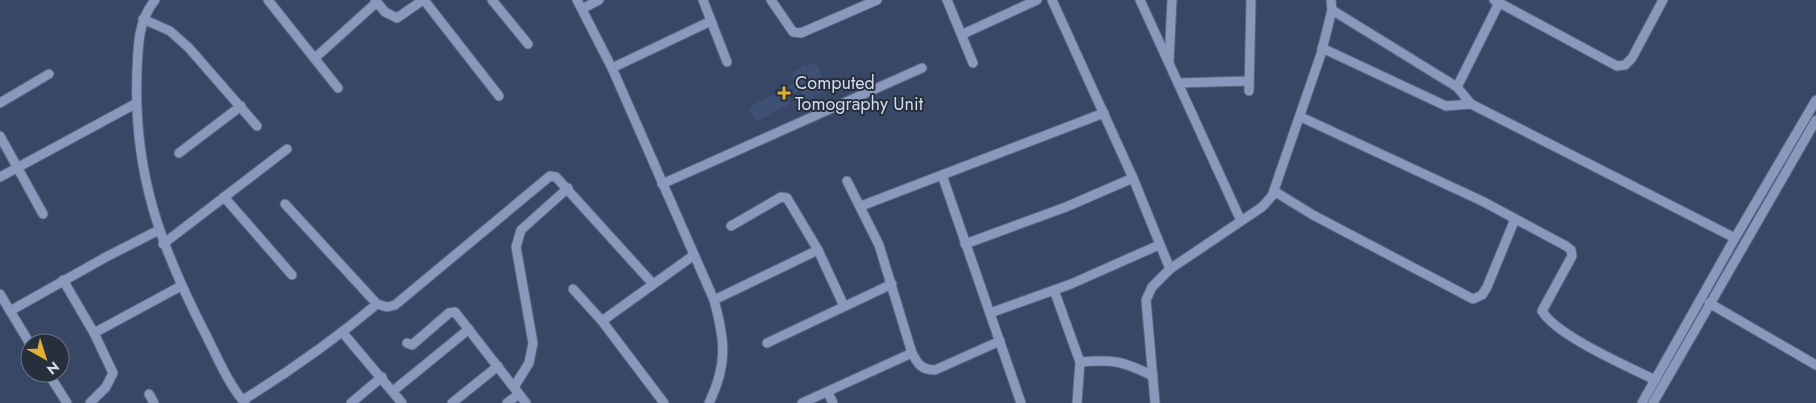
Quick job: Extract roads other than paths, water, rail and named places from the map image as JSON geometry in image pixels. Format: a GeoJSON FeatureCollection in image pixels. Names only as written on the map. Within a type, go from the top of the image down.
{"type":"FeatureCollection","features":[{"type":"Feature","properties":{"kind":"street"},"geometry":{"type":"LineString","coordinates":[[155,0],[143,20],[138,47],[135,104],[141,157],[163,244],[180,286],[244,402],[343,334],[377,304]]}},
{"type":"Feature","properties":{"kind":"street"},"geometry":{"type":"LineString","coordinates":[[268,0],[338,88]]}},
{"type":"Feature","properties":{"kind":"street"},"geometry":{"type":"LineString","coordinates":[[315,58],[376,1],[385,12],[397,18],[424,0],[499,96]]}},
{"type":"Feature","properties":{"kind":"street"},"geometry":{"type":"LineString","coordinates":[[492,0],[528,44]]}},
{"type":"Feature","properties":{"kind":"street"},"geometry":{"type":"LineString","coordinates":[[577,0],[612,68],[714,300],[723,332],[724,352],[719,384],[709,403]]}},
{"type":"Feature","properties":{"kind":"street"},"geometry":{"type":"LineString","coordinates":[[582,9],[599,0]]}},
{"type":"Feature","properties":{"kind":"street"},"geometry":{"type":"LineString","coordinates":[[703,0],[726,62]]}},
{"type":"Feature","properties":{"kind":"street"},"geometry":{"type":"LineString","coordinates":[[771,0],[793,32],[801,33],[863,3],[877,0]]}},
{"type":"Feature","properties":{"kind":"street"},"geometry":{"type":"LineString","coordinates":[[946,0],[963,34],[973,63]]}},
{"type":"Feature","properties":{"kind":"street"},"geometry":{"type":"LineString","coordinates":[[963,34],[1037,0]]}},
{"type":"Feature","properties":{"kind":"street"},"geometry":{"type":"LineString","coordinates":[[1052,0],[1133,178],[1170,269]]}},
{"type":"Feature","properties":{"kind":"street"},"geometry":{"type":"LineString","coordinates":[[1140,0],[1241,221]]}},
{"type":"Feature","properties":{"kind":"street"},"geometry":{"type":"LineString","coordinates":[[1169,65],[1172,0]]}},
{"type":"Feature","properties":{"kind":"street"},"geometry":{"type":"LineString","coordinates":[[1249,91],[1251,0]]}},
{"type":"Feature","properties":{"kind":"street"},"geometry":{"type":"LineString","coordinates":[[1155,403],[1146,300],[1152,286],[1170,269],[1262,207],[1274,191],[1301,117],[1322,48],[1332,10],[1331,0]]}},
{"type":"Feature","properties":{"kind":"street"},"geometry":{"type":"LineString","coordinates":[[1458,87],[1497,1],[1617,66],[1625,65],[1632,58],[1663,0]]}},
{"type":"Feature","properties":{"kind":"street"},"geometry":{"type":"LineString","coordinates":[[1332,10],[1458,87],[1471,104],[1735,238]]}},
{"type":"Feature","properties":{"kind":"street"},"geometry":{"type":"LineString","coordinates":[[143,20],[170,31],[183,42],[257,126]]}},
{"type":"Feature","properties":{"kind":"street"},"geometry":{"type":"LineString","coordinates":[[612,68],[710,21]]}},
{"type":"Feature","properties":{"kind":"street"},"geometry":{"type":"LineString","coordinates":[[1322,48],[1446,106],[1471,104]]}},
{"type":"Feature","properties":{"kind":"street"},"geometry":{"type":"LineString","coordinates":[[662,184],[922,68]]}},
{"type":"Feature","properties":{"kind":"street"},"geometry":{"type":"LineString","coordinates":[[0,103],[49,74]]}},
{"type":"Feature","properties":{"kind":"street"},"geometry":{"type":"LineString","coordinates":[[1178,83],[1249,81]]}},
{"type":"Feature","properties":{"kind":"street"},"geometry":{"type":"LineString","coordinates":[[1642,403],[1735,238],[1816,100]]}},
{"type":"Feature","properties":{"kind":"street"},"geometry":{"type":"LineString","coordinates":[[0,177],[135,104]]}},
{"type":"Feature","properties":{"kind":"street"},"geometry":{"type":"LineString","coordinates":[[180,153],[241,106]]}},
{"type":"Feature","properties":{"kind":"street"},"geometry":{"type":"LineString","coordinates":[[861,206],[1104,113]]}},
{"type":"Feature","properties":{"kind":"street"},"geometry":{"type":"LineString","coordinates":[[1301,117],[1400,162],[1516,219],[1571,250],[1572,256],[1542,311],[1545,316],[1555,326],[1655,380]]}},
{"type":"Feature","properties":{"kind":"street"},"geometry":{"type":"LineString","coordinates":[[1652,403],[1816,120]]}},
{"type":"Feature","properties":{"kind":"street"},"geometry":{"type":"LineString","coordinates":[[0,136],[43,214]]}},
{"type":"Feature","properties":{"kind":"street"},"geometry":{"type":"LineString","coordinates":[[163,244],[287,150]]}},
{"type":"Feature","properties":{"kind":"street"},"geometry":{"type":"LineString","coordinates":[[942,175],[1021,403]]}},
{"type":"Feature","properties":{"kind":"street"},"geometry":{"type":"LineString","coordinates":[[285,204],[377,304],[388,307],[395,305],[502,218],[550,176],[556,176],[653,284]]}},
{"type":"Feature","properties":{"kind":"street"},"geometry":{"type":"LineString","coordinates":[[965,244],[1058,211],[1133,178]]}},
{"type":"Feature","properties":{"kind":"street"},"geometry":{"type":"LineString","coordinates":[[847,181],[879,245],[912,353],[919,366],[926,370],[935,370],[1000,341]]}},
{"type":"Feature","properties":{"kind":"street"},"geometry":{"type":"LineString","coordinates":[[507,403],[529,364],[533,343],[516,246],[517,238],[521,230],[568,188]]}},
{"type":"Feature","properties":{"kind":"street"},"geometry":{"type":"LineString","coordinates":[[1274,191],[1313,215],[1473,299],[1482,295],[1487,286],[1516,219]]}},
{"type":"Feature","properties":{"kind":"street"},"geometry":{"type":"LineString","coordinates":[[224,197],[292,275]]}},
{"type":"Feature","properties":{"kind":"street"},"geometry":{"type":"LineString","coordinates":[[731,226],[781,197],[787,198],[818,250],[844,306]]}},
{"type":"Feature","properties":{"kind":"street"},"geometry":{"type":"LineString","coordinates":[[10,311],[63,280],[159,230]]}},
{"type":"Feature","properties":{"kind":"street"},"geometry":{"type":"LineString","coordinates":[[990,313],[1054,290],[1159,245]]}},
{"type":"Feature","properties":{"kind":"street"},"geometry":{"type":"LineString","coordinates":[[714,300],[818,250]]}},
{"type":"Feature","properties":{"kind":"street"},"geometry":{"type":"LineString","coordinates":[[602,321],[694,255]]}},
{"type":"Feature","properties":{"kind":"street"},"geometry":{"type":"LineString","coordinates":[[63,280],[94,333],[113,374],[106,387],[90,403]]}},
{"type":"Feature","properties":{"kind":"street"},"geometry":{"type":"LineString","coordinates":[[767,343],[892,284]]}},
{"type":"Feature","properties":{"kind":"street"},"geometry":{"type":"LineString","coordinates":[[94,333],[180,286]]}},
{"type":"Feature","properties":{"kind":"street"},"geometry":{"type":"LineString","coordinates":[[573,289],[602,321],[664,403]]}},
{"type":"Feature","properties":{"kind":"street"},"geometry":{"type":"LineString","coordinates":[[1054,290],[1080,362],[1077,403]]}},
{"type":"Feature","properties":{"kind":"street"},"geometry":{"type":"LineString","coordinates":[[0,294],[23,333]]}},
{"type":"Feature","properties":{"kind":"street"},"geometry":{"type":"LineString","coordinates":[[1709,303],[1816,365]]}},
{"type":"Feature","properties":{"kind":"street"},"geometry":{"type":"LineString","coordinates":[[407,343],[412,345],[419,341],[452,311],[526,403]]}},
{"type":"Feature","properties":{"kind":"street"},"geometry":{"type":"LineString","coordinates":[[394,391],[469,330]]}},
{"type":"Feature","properties":{"kind":"street"},"geometry":{"type":"LineString","coordinates":[[343,334],[394,391],[402,403]]}},
{"type":"Feature","properties":{"kind":"street"},"geometry":{"type":"LineString","coordinates":[[802,403],[828,393],[912,353]]}},
{"type":"Feature","properties":{"kind":"street"},"geometry":{"type":"LineString","coordinates":[[1080,362],[1103,360],[1126,362],[1153,376]]}},
{"type":"Feature","properties":{"kind":"street"},"geometry":{"type":"LineString","coordinates":[[452,403],[498,366]]}},
{"type":"Feature","properties":{"kind":"street"},"geometry":{"type":"LineString","coordinates":[[351,403],[382,377]]}},
{"type":"Feature","properties":{"kind":"street"},"geometry":{"type":"LineString","coordinates":[[54,383],[66,403]]}},
{"type":"Feature","properties":{"kind":"street"},"geometry":{"type":"LineString","coordinates":[[828,393],[833,403]]}},
{"type":"Feature","properties":{"kind":"street"},"geometry":{"type":"LineString","coordinates":[[149,394],[154,403]]}},
{"type":"Feature","properties":{"kind":"place","name":"Computed Tomography Unit"},"geometry":{"type":"Point","coordinates":[784,93]}}]}
